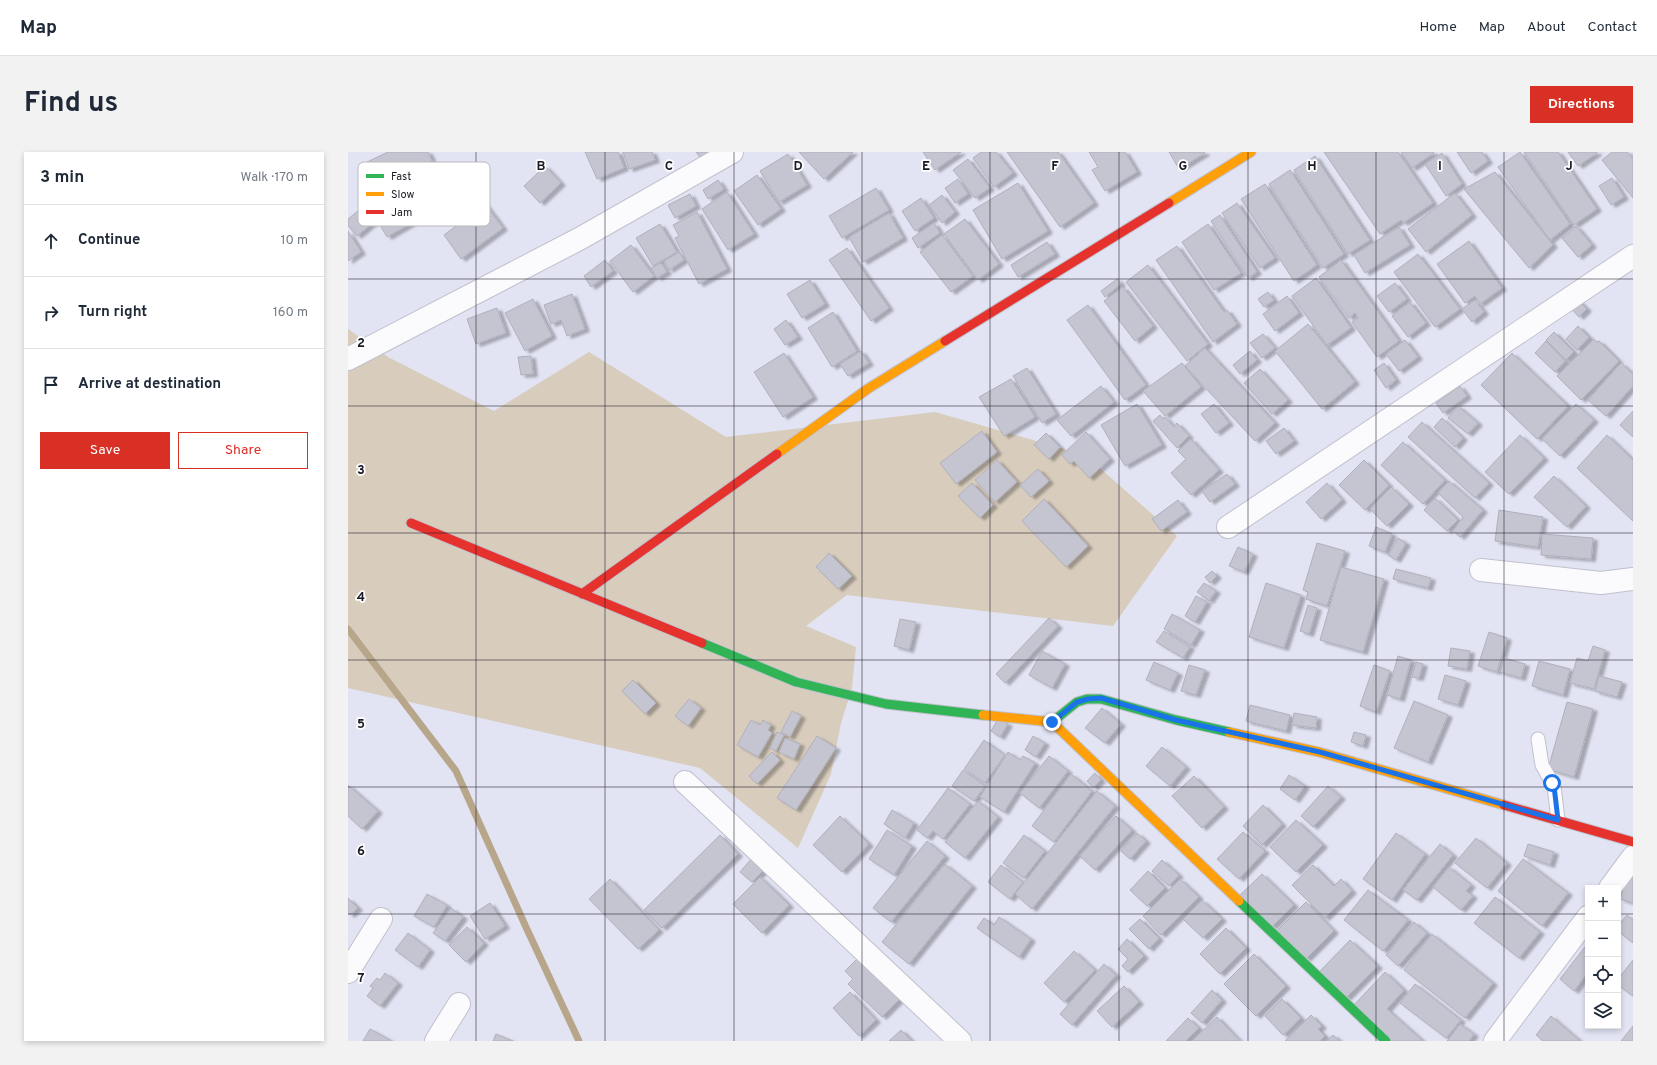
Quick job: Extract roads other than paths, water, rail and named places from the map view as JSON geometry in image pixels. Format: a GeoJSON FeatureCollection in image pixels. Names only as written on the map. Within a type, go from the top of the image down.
{"type":"FeatureCollection","features":[{"type":"Feature","properties":{"kind":"street"},"geometry":{"type":"LineString","coordinates":[[348,359],[581,238],[732,152]]}},
{"type":"Feature","properties":{"kind":"street"},"geometry":{"type":"LineString","coordinates":[[582,594],[869,388],[1251,152]]}},
{"type":"Feature","properties":{"kind":"street"},"geometry":{"type":"LineString","coordinates":[[1228,527],[1633,256]]}},
{"type":"Feature","properties":{"kind":"street"},"geometry":{"type":"LineString","coordinates":[[411,523],[796,682],[886,704],[1052,722],[1386,1041]]}},
{"type":"Feature","properties":{"kind":"street"},"geometry":{"type":"LineString","coordinates":[[1481,570],[1601,583],[1633,579]]}},
{"type":"Feature","properties":{"kind":"street"},"geometry":{"type":"LineString","coordinates":[[1052,722],[1077,702],[1101,698],[1176,720],[1320,752],[1633,842]]}},
{"type":"Feature","properties":{"kind":"street"},"geometry":{"type":"LineString","coordinates":[[685,782],[960,1041]]}},
{"type":"Feature","properties":{"kind":"street"},"geometry":{"type":"LineString","coordinates":[[1612,885],[1633,857]]}},
{"type":"Feature","properties":{"kind":"street"},"geometry":{"type":"LineString","coordinates":[[348,972],[381,919]]}},
{"type":"Feature","properties":{"kind":"street"},"geometry":{"type":"LineString","coordinates":[[1495,1041],[1585,921]]}},
{"type":"Feature","properties":{"kind":"street"},"geometry":{"type":"LineString","coordinates":[[436,1041],[459,1004]]}},
{"type":"Feature","properties":{"kind":"lane"},"geometry":{"type":"LineString","coordinates":[[1538,739],[1542,765],[1554,786],[1558,820]]}},
{"type":"Feature","properties":{"kind":"waterway"},"geometry":{"type":"LineString","coordinates":[[348,629],[456,771],[579,1041]]}}]}
